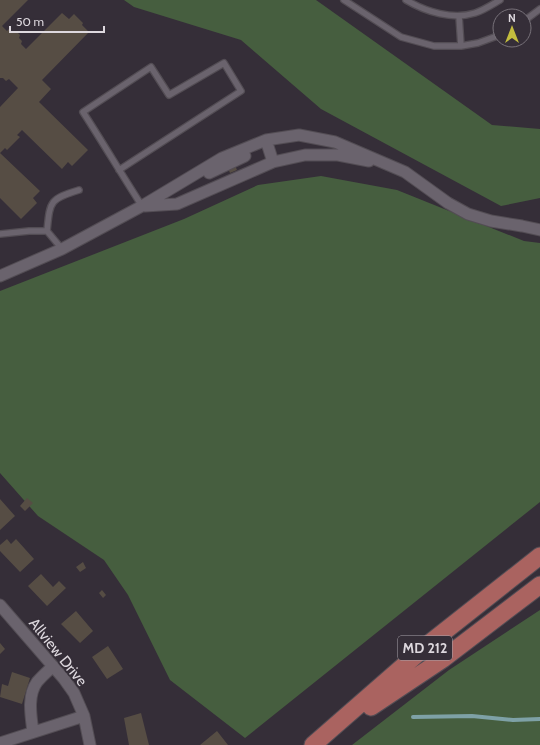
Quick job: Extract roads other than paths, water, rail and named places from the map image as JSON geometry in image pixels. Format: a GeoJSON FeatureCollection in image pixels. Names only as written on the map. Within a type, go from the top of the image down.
{"type":"FeatureCollection","features":[{"type":"Feature","properties":{"kind":"main road","name":"MD 212"},"geometry":{"type":"LineString","coordinates":[[314,745],[431,642],[540,556]]}},
{"type":"Feature","properties":{"kind":"main road","name":"MD 212"},"geometry":{"type":"LineString","coordinates":[[314,745],[443,659],[540,585]]}},
{"type":"Feature","properties":{"kind":"street"},"geometry":{"type":"LineString","coordinates":[[0,276],[62,249],[142,206],[222,158],[299,135],[335,142],[405,172],[448,203],[468,214],[491,221],[540,230]]}},
{"type":"Feature","properties":{"kind":"street"},"geometry":{"type":"LineString","coordinates":[[267,144],[273,162]]}},
{"type":"Feature","properties":{"kind":"street"},"geometry":{"type":"LineString","coordinates":[[142,206],[177,204],[273,162],[305,156],[338,156],[387,165]]}},
{"type":"Feature","properties":{"kind":"street"},"geometry":{"type":"LineString","coordinates":[[522,226],[540,222]]}},
{"type":"Feature","properties":{"kind":"street","name":"Allview Drive"},"geometry":{"type":"LineString","coordinates":[[0,605],[53,666],[74,693],[84,716],[90,745]]}},
{"type":"Feature","properties":{"kind":"street"},"geometry":{"type":"LineString","coordinates":[[33,732],[31,695],[37,682],[53,666]]}},
{"type":"Feature","properties":{"kind":"street"},"geometry":{"type":"LineString","coordinates":[[0,743],[84,716]]}},
{"type":"Feature","properties":{"kind":"lane"},"geometry":{"type":"LineString","coordinates":[[344,0],[401,37],[434,46],[461,46],[492,39]]}},
{"type":"Feature","properties":{"kind":"lane"},"geometry":{"type":"LineString","coordinates":[[406,0],[429,11],[459,16],[476,12],[500,0]]}},
{"type":"Feature","properties":{"kind":"lane"},"geometry":{"type":"LineString","coordinates":[[418,7],[421,0]]}},
{"type":"Feature","properties":{"kind":"lane"},"geometry":{"type":"LineString","coordinates":[[459,16],[461,46]]}},
{"type":"Feature","properties":{"kind":"lane"},"geometry":{"type":"LineString","coordinates":[[119,170],[241,91],[224,63],[169,95],[151,67],[83,112],[119,170],[142,206]]}},
{"type":"Feature","properties":{"kind":"lane"},"geometry":{"type":"LineString","coordinates":[[62,249],[47,231],[49,211],[55,199],[64,194],[79,190]]}},
{"type":"Feature","properties":{"kind":"lane"},"geometry":{"type":"LineString","coordinates":[[0,234],[29,230],[47,231]]}},
{"type":"Feature","properties":{"kind":"waterway"},"geometry":{"type":"LineString","coordinates":[[413,717],[472,716],[513,720],[540,719]]}}]}
